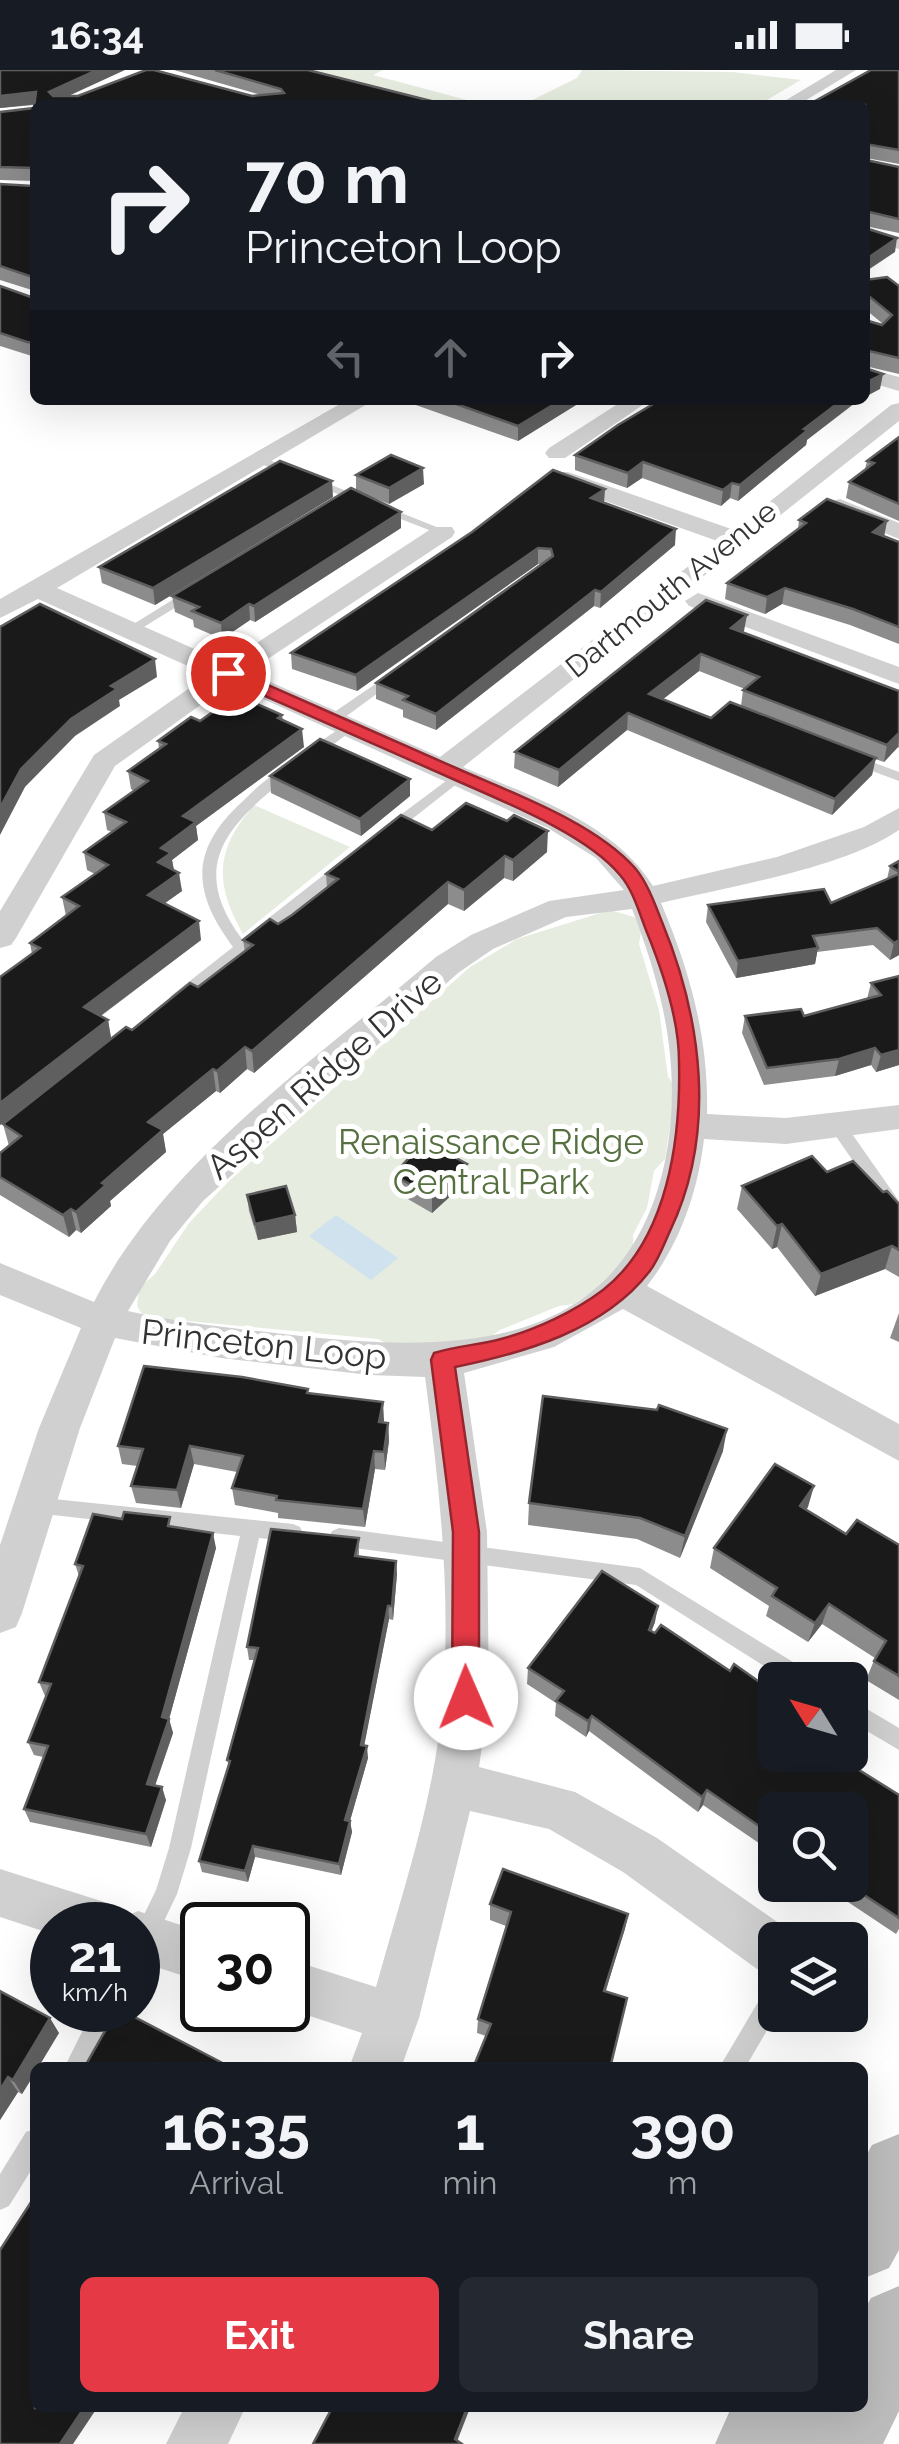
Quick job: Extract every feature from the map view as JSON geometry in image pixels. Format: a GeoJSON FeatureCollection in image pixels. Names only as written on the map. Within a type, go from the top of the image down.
{"type":"FeatureCollection","features":[{"type":"Feature","properties":{"kind":"main road"},"geometry":{"type":"LineString","coordinates":[[868,2230],[899,2172]]}},
{"type":"Feature","properties":{"kind":"main road"},"geometry":{"type":"LineString","coordinates":[[868,2386],[899,2326]]}},
{"type":"Feature","properties":{"kind":"main road"},"geometry":{"type":"LineString","coordinates":[[756,2444],[773,2412]]}},
{"type":"Feature","properties":{"kind":"main road"},"geometry":{"type":"LineString","coordinates":[[840,2444],[856,2412]]}},
{"type":"Feature","properties":{"kind":"street"},"geometry":{"type":"LineString","coordinates":[[795,100],[848,70]]}},
{"type":"Feature","properties":{"kind":"street"},"geometry":{"type":"LineString","coordinates":[[870,235],[899,242]]}},
{"type":"Feature","properties":{"kind":"street"},"geometry":{"type":"LineString","coordinates":[[870,375],[899,384]]}},
{"type":"Feature","properties":{"kind":"street"},"geometry":{"type":"LineString","coordinates":[[0,610],[354,405]]}},
{"type":"Feature","properties":{"kind":"street"},"geometry":{"type":"LineString","coordinates":[[633,405],[559,465],[736,539]]}},
{"type":"Feature","properties":{"kind":"street","name":"Dartmouth Avenue"},"geometry":{"type":"LineString","coordinates":[[450,772],[899,410]]}},
{"type":"Feature","properties":{"kind":"street"},"geometry":{"type":"LineString","coordinates":[[795,490],[899,532]]}},
{"type":"Feature","properties":{"kind":"street"},"geometry":{"type":"LineString","coordinates":[[0,938],[99,767],[130,740],[228,673],[443,532]]}},
{"type":"Feature","properties":{"kind":"street","name":"Princeton Loop"},"geometry":{"type":"LineString","coordinates":[[0,1278],[54,1305],[105,1324],[242,1345],[385,1360],[442,1360],[493,1351],[548,1332],[620,1289],[642,1265],[660,1235],[689,1125],[690,1058],[684,1028],[665,952],[628,872],[567,826],[38,589]]}},
{"type":"Feature","properties":{"kind":"street"},"geometry":{"type":"LineString","coordinates":[[672,592],[899,676]]}},
{"type":"Feature","properties":{"kind":"street","name":"Aspen Ridge Drive"},"geometry":{"type":"LineString","coordinates":[[0,1614],[74,1391],[142,1252],[182,1199],[447,965],[497,935],[560,908],[642,898],[827,850],[875,833],[899,818]]}},
{"type":"Feature","properties":{"kind":"street"},"geometry":{"type":"LineString","coordinates":[[689,1125],[786,1131],[899,1116]]}},
{"type":"Feature","properties":{"kind":"street"},"geometry":{"type":"LineString","coordinates":[[620,1289],[899,1444]]}},
{"type":"Feature","properties":{"kind":"street"},"geometry":{"type":"LineString","coordinates":[[377,2062],[393,2018],[452,1784],[466,1698],[467,1552],[442,1360]]}},
{"type":"Feature","properties":{"kind":"street"},"geometry":{"type":"LineString","coordinates":[[452,1784],[558,1808],[640,1854],[758,1939]]}},
{"type":"Feature","properties":{"kind":"street"},"geometry":{"type":"LineString","coordinates":[[0,1893],[30,1903]]}},
{"type":"Feature","properties":{"kind":"street"},"geometry":{"type":"LineString","coordinates":[[310,1991],[393,2018]]}},
{"type":"Feature","properties":{"kind":"street"},"geometry":{"type":"LineString","coordinates":[[195,2444],[214,2412]]}},
{"type":"Feature","properties":{"kind":"lane"},"geometry":{"type":"LineString","coordinates":[[260,460],[443,532]]}},
{"type":"Feature","properties":{"kind":"lane"},"geometry":{"type":"LineString","coordinates":[[332,506],[348,496]]}},
{"type":"Feature","properties":{"kind":"lane"},"geometry":{"type":"LineString","coordinates":[[130,630],[197,588]]}},
{"type":"Feature","properties":{"kind":"lane"},"geometry":{"type":"LineString","coordinates":[[240,948],[220,922],[209,890],[209,863],[216,840],[246,802],[408,666]]}},
{"type":"Feature","properties":{"kind":"lane"},"geometry":{"type":"LineString","coordinates":[[846,756],[899,777]]}},
{"type":"Feature","properties":{"kind":"lane"},"geometry":{"type":"LineString","coordinates":[[380,838],[450,772]]}},
{"type":"Feature","properties":{"kind":"lane"},"geometry":{"type":"LineString","coordinates":[[166,1008],[365,850]]}},
{"type":"Feature","properties":{"kind":"lane"},"geometry":{"type":"LineString","coordinates":[[838,1125],[899,1214]]}},
{"type":"Feature","properties":{"kind":"lane"},"geometry":{"type":"LineString","coordinates":[[35,1505],[467,1552],[640,1578],[775,1662]]}},
{"type":"Feature","properties":{"kind":"lane"},"geometry":{"type":"LineString","coordinates":[[159,1902],[166,1894],[180,1848],[251,1528]]}},
{"type":"Feature","properties":{"kind":"lane"},"geometry":{"type":"LineString","coordinates":[[868,1720],[899,1740]]}},
{"type":"Feature","properties":{"kind":"lane"},"geometry":{"type":"LineString","coordinates":[[735,2062],[758,2023]]}},
{"type":"Feature","properties":{"kind":"lane"},"geometry":{"type":"LineString","coordinates":[[79,2062],[95,2032]]}},
{"type":"Feature","properties":{"kind":"lane"},"geometry":{"type":"LineString","coordinates":[[0,2197],[30,2148]]}},
{"type":"Feature","properties":{"kind":"green space"},"geometry":{"type":"Polygon","coordinates":[[[284,70],[383,70],[373,75],[467,100],[401,100],[284,70]]]}},
{"type":"Feature","properties":{"kind":"green space"},"geometry":{"type":"Polygon","coordinates":[[[582,70],[733,72],[801,80],[767,100],[532,100],[577,78],[582,70]]]}},
{"type":"Feature","properties":{"kind":"green space"},"geometry":{"type":"Polygon","coordinates":[[[254,805],[350,847],[243,934],[227,899],[223,867],[232,837],[254,805]]]}},
{"type":"Feature","properties":{"kind":"green space","name":"Renaissance Ridge Central Park"},"geometry":{"type":"Polygon","coordinates":[[[610,910],[634,917],[642,925],[639,944],[659,1010],[668,1077],[676,1087],[665,1159],[654,1171],[647,1208],[633,1235],[633,1251],[600,1287],[574,1304],[559,1306],[500,1330],[486,1340],[395,1348],[378,1339],[187,1321],[174,1324],[142,1314],[137,1306],[139,1288],[155,1274],[189,1223],[228,1182],[470,967],[517,939],[610,910]]]}},
{"type":"Feature","properties":{"kind":"water"},"geometry":{"type":"Polygon","coordinates":[[[336,1215],[398,1258],[371,1280],[309,1236],[336,1215]]]}},
{"type":"Feature","properties":{"kind":"building"},"geometry":{"type":"Polygon","coordinates":[[[0,70],[97,70],[49,92],[53,96],[78,96],[154,70],[252,96],[284,93],[215,70],[308,70],[427,100],[35,100],[36,92],[0,96],[0,70]]]}},
{"type":"Feature","properties":{"kind":"building"},"geometry":{"type":"Polygon","coordinates":[[[871,70],[899,70],[899,150],[870,145],[870,100],[817,100],[871,70]]]}},
{"type":"Feature","properties":{"kind":"building"},"geometry":{"type":"Polygon","coordinates":[[[30,108],[30,168],[0,167],[0,112],[30,108]]]}},
{"type":"Feature","properties":{"kind":"building"},"geometry":{"type":"Polygon","coordinates":[[[870,161],[899,167],[899,219],[870,212],[870,161]]]}},
{"type":"Feature","properties":{"kind":"building"},"geometry":{"type":"Polygon","coordinates":[[[0,184],[30,186],[30,276],[0,266],[0,184]]]}},
{"type":"Feature","properties":{"kind":"building"},"geometry":{"type":"Polygon","coordinates":[[[870,230],[897,238],[870,257],[870,230]]]}},
{"type":"Feature","properties":{"kind":"building"},"geometry":{"type":"Polygon","coordinates":[[[887,277],[899,286],[899,358],[870,351],[870,321],[882,325],[892,315],[870,297],[870,279],[887,277]]]}},
{"type":"Feature","properties":{"kind":"building"},"geometry":{"type":"Polygon","coordinates":[[[0,286],[30,297],[30,342],[0,333],[0,286]]]}},
{"type":"Feature","properties":{"kind":"building"},"geometry":{"type":"Polygon","coordinates":[[[870,370],[883,374],[870,380],[870,370]]]}},
{"type":"Feature","properties":{"kind":"building"},"geometry":{"type":"Polygon","coordinates":[[[459,405],[553,405],[518,426],[459,405]]]}},
{"type":"Feature","properties":{"kind":"building"},"geometry":{"type":"Polygon","coordinates":[[[652,405],[835,405],[740,485],[732,483],[723,490],[643,462],[628,473],[575,455],[652,405]]]}},
{"type":"Feature","properties":{"kind":"building"},"geometry":{"type":"Polygon","coordinates":[[[899,437],[899,504],[849,482],[874,463],[867,461],[899,437]]]}},
{"type":"Feature","properties":{"kind":"building"},"geometry":{"type":"Polygon","coordinates":[[[391,455],[423,468],[389,488],[356,475],[391,455]]]}},
{"type":"Feature","properties":{"kind":"building"},"geometry":{"type":"Polygon","coordinates":[[[280,461],[332,481],[153,588],[99,567],[280,461]]]}},
{"type":"Feature","properties":{"kind":"building"},"geometry":{"type":"Polygon","coordinates":[[[553,470],[605,489],[591,498],[676,529],[601,592],[595,590],[436,714],[403,700],[408,696],[376,683],[553,556],[551,549],[538,548],[356,675],[291,653],[472,532],[553,470]]]}},
{"type":"Feature","properties":{"kind":"building"},"geometry":{"type":"Polygon","coordinates":[[[351,488],[401,512],[221,623],[192,611],[199,607],[172,596],[351,488]]]}},
{"type":"Feature","properties":{"kind":"building"},"geometry":{"type":"Polygon","coordinates":[[[827,499],[887,521],[873,532],[899,542],[899,627],[785,588],[767,597],[727,583],[806,523],[799,520],[827,499]]]}},
{"type":"Feature","properties":{"kind":"building"},"geometry":{"type":"Polygon","coordinates":[[[706,600],[747,615],[731,628],[899,691],[899,733],[887,745],[743,690],[759,677],[701,654],[649,694],[711,718],[730,702],[876,758],[835,799],[628,713],[559,770],[515,752],[706,600]]]}},
{"type":"Feature","properties":{"kind":"building"},"geometry":{"type":"Polygon","coordinates":[[[40,604],[155,659],[111,686],[117,689],[71,719],[21,769],[0,808],[0,627],[40,604]]]}},
{"type":"Feature","properties":{"kind":"building"},"geometry":{"type":"Polygon","coordinates":[[[237,695],[282,715],[278,718],[302,729],[183,816],[196,822],[161,848],[171,853],[158,862],[179,873],[148,895],[199,921],[84,1007],[108,1020],[0,1103],[0,977],[40,948],[30,943],[79,906],[62,897],[108,865],[84,852],[126,822],[104,812],[148,781],[128,771],[166,744],[158,741],[191,717],[200,721],[237,695]]]}},
{"type":"Feature","properties":{"kind":"building"},"geometry":{"type":"Polygon","coordinates":[[[320,739],[410,779],[360,819],[270,776],[320,739]]]}},
{"type":"Feature","properties":{"kind":"building"},"geometry":{"type":"Polygon","coordinates":[[[466,803],[507,821],[514,815],[548,831],[513,860],[505,856],[464,890],[448,882],[252,1051],[245,1047],[217,1071],[213,1069],[148,1122],[163,1130],[102,1183],[106,1185],[76,1212],[71,1209],[63,1215],[0,1177],[0,1153],[21,1136],[3,1124],[126,1027],[132,1030],[190,983],[198,987],[253,945],[243,940],[270,919],[278,924],[292,915],[338,879],[326,874],[401,815],[432,830],[466,803]]]}},
{"type":"Feature","properties":{"kind":"building"},"geometry":{"type":"Polygon","coordinates":[[[899,874],[899,940],[894,943],[877,928],[813,936],[818,948],[738,961],[708,905],[824,889],[831,903],[899,874]]]}},
{"type":"Feature","properties":{"kind":"building"},"geometry":{"type":"Polygon","coordinates":[[[899,976],[899,1050],[881,1055],[875,1048],[839,1059],[767,1068],[745,1016],[801,1009],[804,1016],[881,995],[871,983],[899,976]]]}},
{"type":"Feature","properties":{"kind":"building"},"geometry":{"type":"Polygon","coordinates":[[[425,1141],[467,1164],[432,1196],[393,1175],[425,1141]]]}},
{"type":"Feature","properties":{"kind":"building"},"geometry":{"type":"Polygon","coordinates":[[[812,1156],[827,1172],[853,1161],[883,1192],[887,1191],[899,1204],[899,1250],[892,1246],[821,1274],[782,1224],[777,1226],[742,1186],[812,1156]]]}},
{"type":"Feature","properties":{"kind":"building"},"geometry":{"type":"Polygon","coordinates":[[[286,1186],[295,1215],[255,1224],[247,1195],[286,1186]]]}},
{"type":"Feature","properties":{"kind":"building"},"geometry":{"type":"Polygon","coordinates":[[[144,1366],[242,1377],[308,1389],[307,1393],[383,1402],[379,1422],[388,1423],[384,1452],[374,1451],[363,1509],[276,1500],[277,1496],[232,1488],[243,1456],[190,1446],[177,1490],[131,1486],[143,1449],[118,1446],[144,1366]]]}},
{"type":"Feature","properties":{"kind":"building"},"geometry":{"type":"Polygon","coordinates":[[[543,1396],[657,1410],[659,1405],[727,1429],[685,1536],[640,1518],[529,1503],[543,1396]]]}},
{"type":"Feature","properties":{"kind":"building"},"geometry":{"type":"Polygon","coordinates":[[[775,1464],[814,1486],[800,1506],[846,1534],[857,1520],[899,1545],[899,1676],[874,1661],[886,1641],[829,1604],[815,1623],[772,1596],[777,1588],[714,1548],[775,1464]]]}},
{"type":"Feature","properties":{"kind":"building"},"geometry":{"type":"Polygon","coordinates":[[[124,1512],[170,1517],[168,1526],[213,1533],[162,1717],[169,1719],[147,1784],[162,1787],[146,1834],[24,1809],[48,1746],[28,1742],[51,1684],[39,1682],[83,1566],[75,1564],[93,1514],[122,1519],[124,1512]]]}},
{"type":"Feature","properties":{"kind":"building"},"geometry":{"type":"Polygon","coordinates":[[[271,1529],[359,1538],[355,1556],[396,1561],[392,1606],[388,1606],[361,1745],[367,1746],[345,1820],[350,1821],[339,1864],[253,1846],[245,1871],[199,1861],[230,1761],[227,1760],[258,1648],[247,1647],[271,1529]]]}},
{"type":"Feature","properties":{"kind":"building"},"geometry":{"type":"Polygon","coordinates":[[[602,1571],[658,1606],[649,1630],[655,1633],[661,1625],[730,1671],[734,1664],[758,1681],[758,1772],[862,1772],[899,1795],[899,1918],[868,1898],[868,1792],[758,1792],[758,1825],[707,1790],[702,1797],[592,1716],[588,1721],[556,1701],[564,1691],[528,1668],[602,1571]]]}},
{"type":"Feature","properties":{"kind":"building"},"geometry":{"type":"Polygon","coordinates":[[[503,1869],[628,1914],[604,1991],[627,1998],[611,2062],[475,2062],[491,2024],[478,2019],[511,1912],[490,1904],[503,1869]]]}},
{"type":"Feature","properties":{"kind":"building"},"geometry":{"type":"Polygon","coordinates":[[[0,1991],[30,2007],[30,2032],[42,2032],[13,2080],[8,2077],[0,2090],[0,1991]]]}},
{"type":"Feature","properties":{"kind":"building"},"geometry":{"type":"Polygon","coordinates":[[[160,2030],[221,2062],[87,2062],[104,2032],[160,2030]]]}},
{"type":"Feature","properties":{"kind":"building"},"geometry":{"type":"Polygon","coordinates":[[[30,2204],[30,2412],[81,2412],[60,2444],[0,2444],[0,2250],[30,2204]]]}},
{"type":"Feature","properties":{"kind":"building"},"geometry":{"type":"Polygon","coordinates":[[[330,2412],[465,2412],[455,2439],[462,2444],[313,2444],[330,2412]]]}},
{"type":"Feature","properties":{"kind":"route"},"geometry":{"type":"LineString","coordinates":[[228,673],[533,809],[600,848],[628,872],[642,898],[665,952],[684,1028],[690,1058],[686,1143],[670,1208],[642,1265],[610,1297],[564,1325],[504,1348],[442,1360],[466,1532],[466,1698]]}}]}
